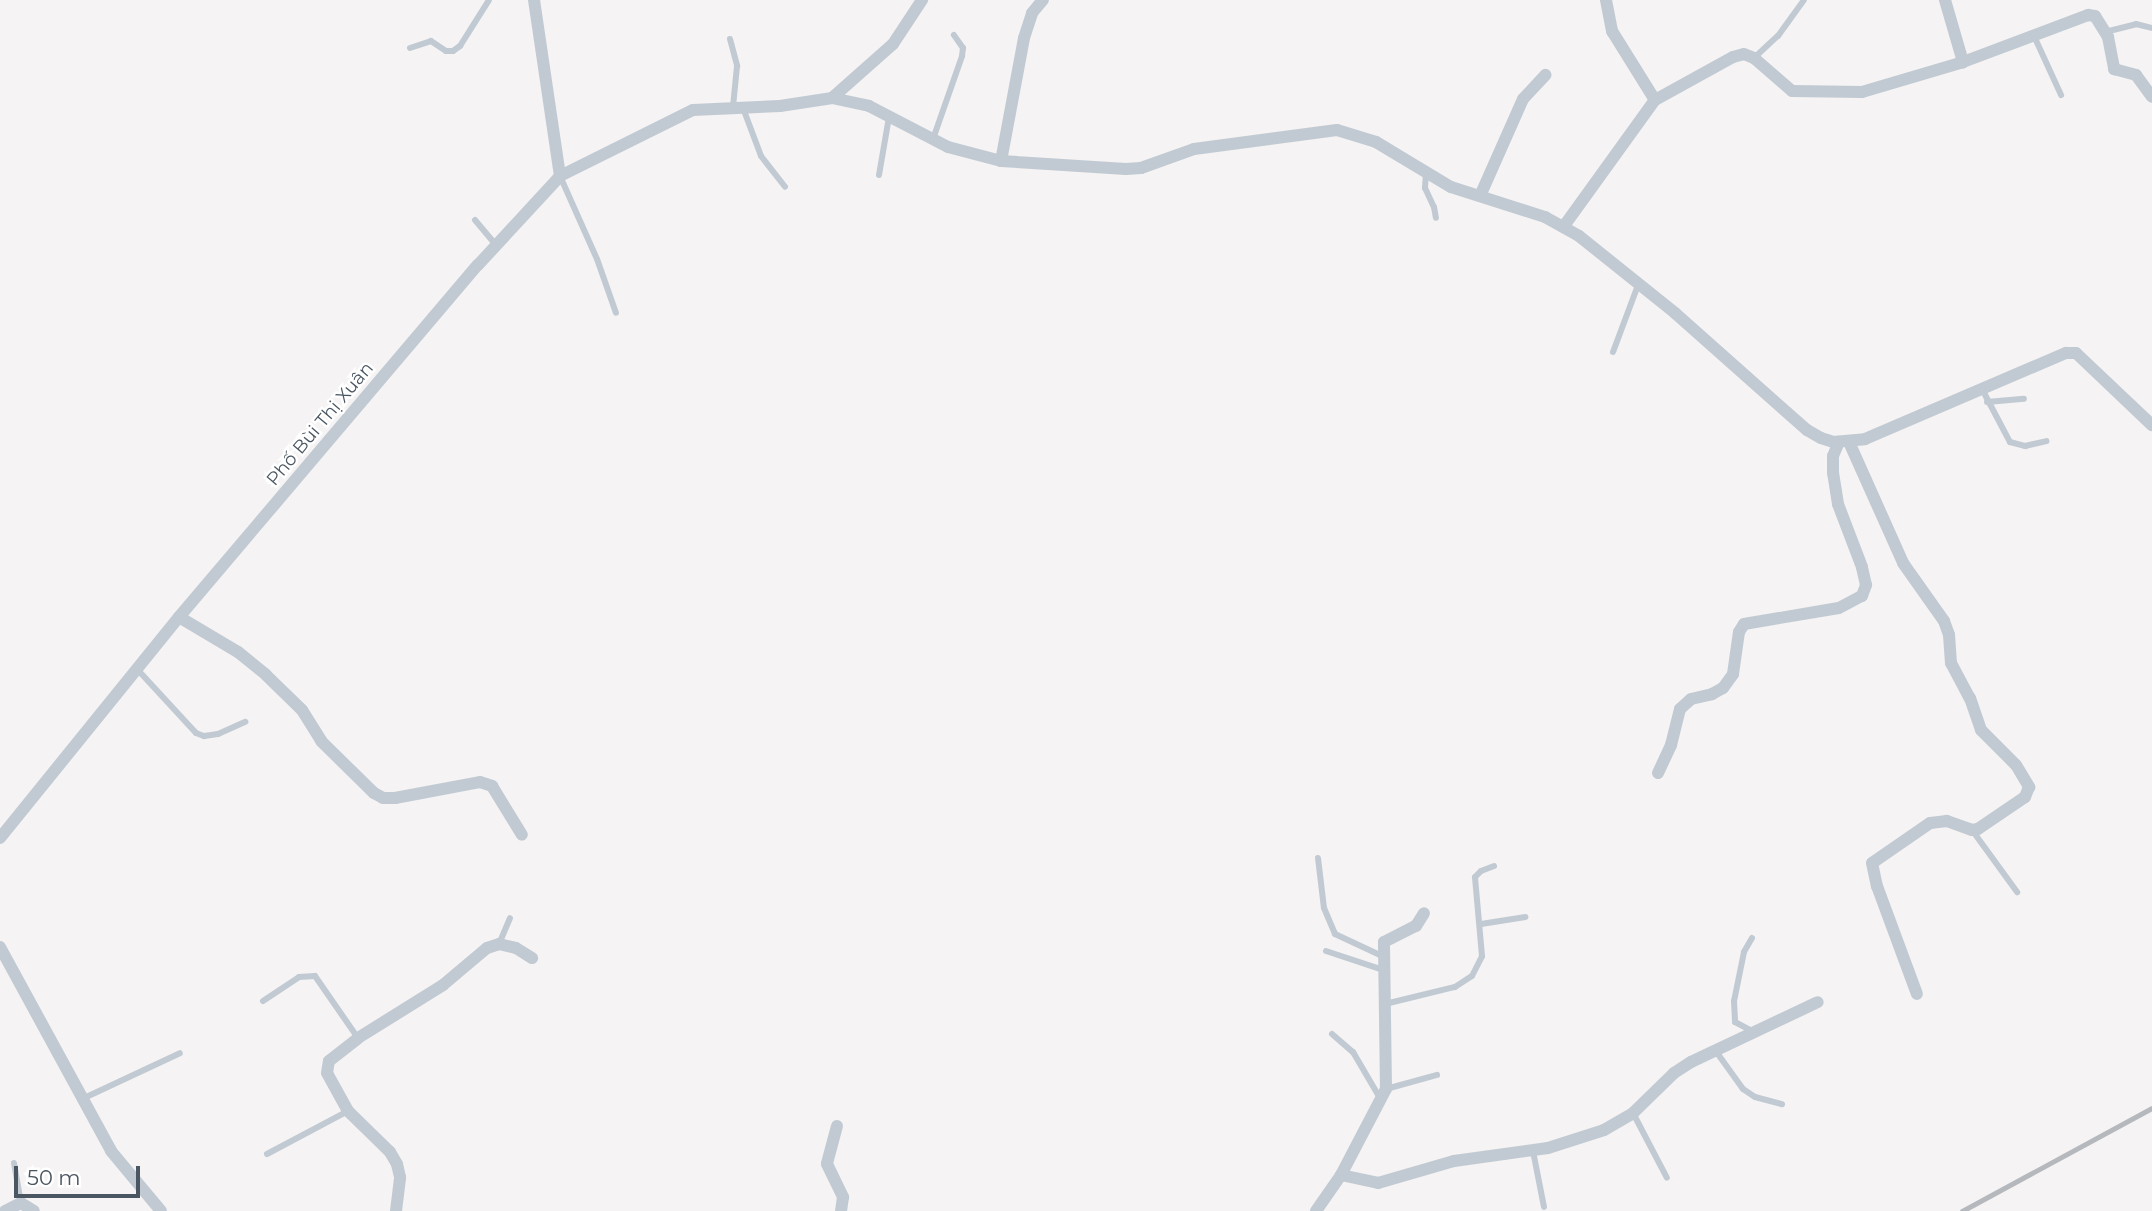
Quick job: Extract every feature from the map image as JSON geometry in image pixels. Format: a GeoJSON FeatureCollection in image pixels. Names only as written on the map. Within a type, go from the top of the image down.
{"type":"FeatureCollection","features":[{"type":"Feature","properties":{"kind":"street"},"geometry":{"type":"LineString","coordinates":[[534,0],[560,176],[684,114],[711,107],[780,106],[832,97],[852,100],[932,141],[1001,162],[1141,168],[1194,149],[1337,130],[1376,142],[1451,187],[1564,226],[1639,284],[1807,430],[1821,438],[1844,442],[1865,439],[1984,396],[2066,353],[2076,353],[2152,425]]}},
{"type":"Feature","properties":{"kind":"street"},"geometry":{"type":"LineString","coordinates":[[832,97],[893,44],[922,0]]}},
{"type":"Feature","properties":{"kind":"street"},"geometry":{"type":"LineString","coordinates":[[1001,162],[1024,38],[1032,13],[1043,0]]}},
{"type":"Feature","properties":{"kind":"street"},"geometry":{"type":"LineString","coordinates":[[1606,0],[1612,31],[1655,100]]}},
{"type":"Feature","properties":{"kind":"street"},"geometry":{"type":"LineString","coordinates":[[1945,0],[1963,62]]}},
{"type":"Feature","properties":{"kind":"street"},"geometry":{"type":"LineString","coordinates":[[1564,226],[1655,100],[1733,57],[1744,54],[1754,58],[1784,85],[1803,93],[1876,90],[1963,62],[2088,15],[2095,16],[2105,32],[2113,69],[2136,75],[2152,97]]}},
{"type":"Feature","properties":{"kind":"street"},"geometry":{"type":"LineString","coordinates":[[1480,196],[1523,99],[1545,75]]}},
{"type":"Feature","properties":{"kind":"street","name":"Phố Bùi Thị Xuân"},"geometry":{"type":"LineString","coordinates":[[0,838],[179,617],[496,245],[560,176]]}},
{"type":"Feature","properties":{"kind":"street"},"geometry":{"type":"LineString","coordinates":[[1658,773],[1668,755],[1680,709],[1691,699],[1723,688],[1733,674],[1739,632],[1744,624],[1839,608],[1862,596],[1866,585],[1838,504],[1833,472],[1833,456],[1844,442]]}},
{"type":"Feature","properties":{"kind":"street"},"geometry":{"type":"LineString","coordinates":[[1844,442],[1896,549],[1944,621],[1950,635],[1951,663],[1970,698],[1982,730],[2028,782],[2029,793],[2025,797],[1972,830],[1947,821],[1930,823],[1872,863],[1877,886],[1917,995]]}},
{"type":"Feature","properties":{"kind":"street"},"geometry":{"type":"LineString","coordinates":[[179,617],[238,652],[266,675],[302,710],[321,741],[374,793],[383,798],[395,798],[480,782],[492,786],[522,835]]}},
{"type":"Feature","properties":{"kind":"street"},"geometry":{"type":"LineString","coordinates":[[1316,1211],[1341,1175],[1384,1095],[1385,1004],[1382,956],[1386,940],[1416,926],[1424,913]]}},
{"type":"Feature","properties":{"kind":"street"},"geometry":{"type":"LineString","coordinates":[[396,1211],[400,1177],[397,1164],[390,1152],[348,1111],[327,1073],[327,1066],[358,1038],[443,985],[471,958],[499,944],[516,948],[532,958]]}},
{"type":"Feature","properties":{"kind":"street"},"geometry":{"type":"LineString","coordinates":[[0,947],[120,1166],[161,1211]]}},
{"type":"Feature","properties":{"kind":"street"},"geometry":{"type":"LineString","coordinates":[[1341,1175],[1378,1183],[1454,1161],[1560,1146],[1604,1130],[1633,1113],[1674,1073],[1715,1050],[1818,1002]]}},
{"type":"Feature","properties":{"kind":"street"},"geometry":{"type":"LineString","coordinates":[[837,1126],[827,1164],[843,1197],[841,1211]]}},
{"type":"Feature","properties":{"kind":"street"},"geometry":{"type":"LineString","coordinates":[[5,1211],[21,1203],[34,1211]]}},
{"type":"Feature","properties":{"kind":"lane"},"geometry":{"type":"LineString","coordinates":[[410,48],[431,41],[446,51],[453,51],[460,46],[489,0]]}},
{"type":"Feature","properties":{"kind":"lane"},"geometry":{"type":"LineString","coordinates":[[1754,58],[1778,36],[1804,0]]}},
{"type":"Feature","properties":{"kind":"lane"},"geometry":{"type":"LineString","coordinates":[[2105,32],[2136,24],[2152,27]]}},
{"type":"Feature","properties":{"kind":"lane"},"geometry":{"type":"LineString","coordinates":[[932,141],[962,55],[963,48],[954,35]]}},
{"type":"Feature","properties":{"kind":"lane"},"geometry":{"type":"LineString","coordinates":[[2033,35],[2061,94]]}},
{"type":"Feature","properties":{"kind":"lane"},"geometry":{"type":"LineString","coordinates":[[730,39],[737,66],[738,106],[761,156],[785,187]]}},
{"type":"Feature","properties":{"kind":"lane"},"geometry":{"type":"LineString","coordinates":[[879,175],[889,117]]}},
{"type":"Feature","properties":{"kind":"lane"},"geometry":{"type":"LineString","coordinates":[[1426,173],[1424,188],[1432,200],[1436,218]]}},
{"type":"Feature","properties":{"kind":"lane"},"geometry":{"type":"LineString","coordinates":[[560,176],[597,259],[615,313]]}},
{"type":"Feature","properties":{"kind":"lane"},"geometry":{"type":"LineString","coordinates":[[475,219],[496,245]]}},
{"type":"Feature","properties":{"kind":"lane"},"geometry":{"type":"LineString","coordinates":[[1613,352],[1639,284]]}},
{"type":"Feature","properties":{"kind":"lane"},"geometry":{"type":"LineString","coordinates":[[1984,396],[2024,399]]}},
{"type":"Feature","properties":{"kind":"lane"},"geometry":{"type":"LineString","coordinates":[[1984,396],[2010,442],[2025,446],[2046,441]]}},
{"type":"Feature","properties":{"kind":"lane"},"geometry":{"type":"LineString","coordinates":[[137,669],[196,733],[204,736],[218,734],[245,722]]}},
{"type":"Feature","properties":{"kind":"lane"},"geometry":{"type":"LineString","coordinates":[[1972,830],[2017,892]]}},
{"type":"Feature","properties":{"kind":"lane"},"geometry":{"type":"LineString","coordinates":[[1318,858],[1324,908],[1335,934],[1382,956]]}},
{"type":"Feature","properties":{"kind":"lane"},"geometry":{"type":"LineString","coordinates":[[1385,1004],[1455,987],[1472,976],[1482,956],[1475,877],[1481,871],[1494,866]]}},
{"type":"Feature","properties":{"kind":"lane"},"geometry":{"type":"LineString","coordinates":[[1481,924],[1525,917]]}},
{"type":"Feature","properties":{"kind":"lane"},"geometry":{"type":"LineString","coordinates":[[499,944],[510,918]]}},
{"type":"Feature","properties":{"kind":"lane"},"geometry":{"type":"LineString","coordinates":[[1752,938],[1744,952],[1734,1001],[1734,1016],[1741,1028],[1754,1032]]}},
{"type":"Feature","properties":{"kind":"lane"},"geometry":{"type":"LineString","coordinates":[[1326,951],[1383,970]]}},
{"type":"Feature","properties":{"kind":"lane"},"geometry":{"type":"LineString","coordinates":[[263,1001],[299,976],[315,976],[358,1038]]}},
{"type":"Feature","properties":{"kind":"lane"},"geometry":{"type":"LineString","coordinates":[[1332,1034],[1353,1052],[1384,1095],[1437,1075]]}},
{"type":"Feature","properties":{"kind":"lane"},"geometry":{"type":"LineString","coordinates":[[1715,1050],[1749,1095],[1782,1104]]}},
{"type":"Feature","properties":{"kind":"lane"},"geometry":{"type":"LineString","coordinates":[[82,1099],[180,1053]]}},
{"type":"Feature","properties":{"kind":"lane"},"geometry":{"type":"LineString","coordinates":[[267,1154],[348,1111]]}},
{"type":"Feature","properties":{"kind":"lane"},"geometry":{"type":"LineString","coordinates":[[1633,1113],[1667,1178]]}},
{"type":"Feature","properties":{"kind":"lane"},"geometry":{"type":"LineString","coordinates":[[1533,1150],[1544,1207]]}},
{"type":"Feature","properties":{"kind":"lane"},"geometry":{"type":"LineString","coordinates":[[14,1163],[21,1203]]}},
{"type":"Feature","properties":{"kind":"railway"},"geometry":{"type":"LineString","coordinates":[[1962,1211],[2152,1108]]}}]}
